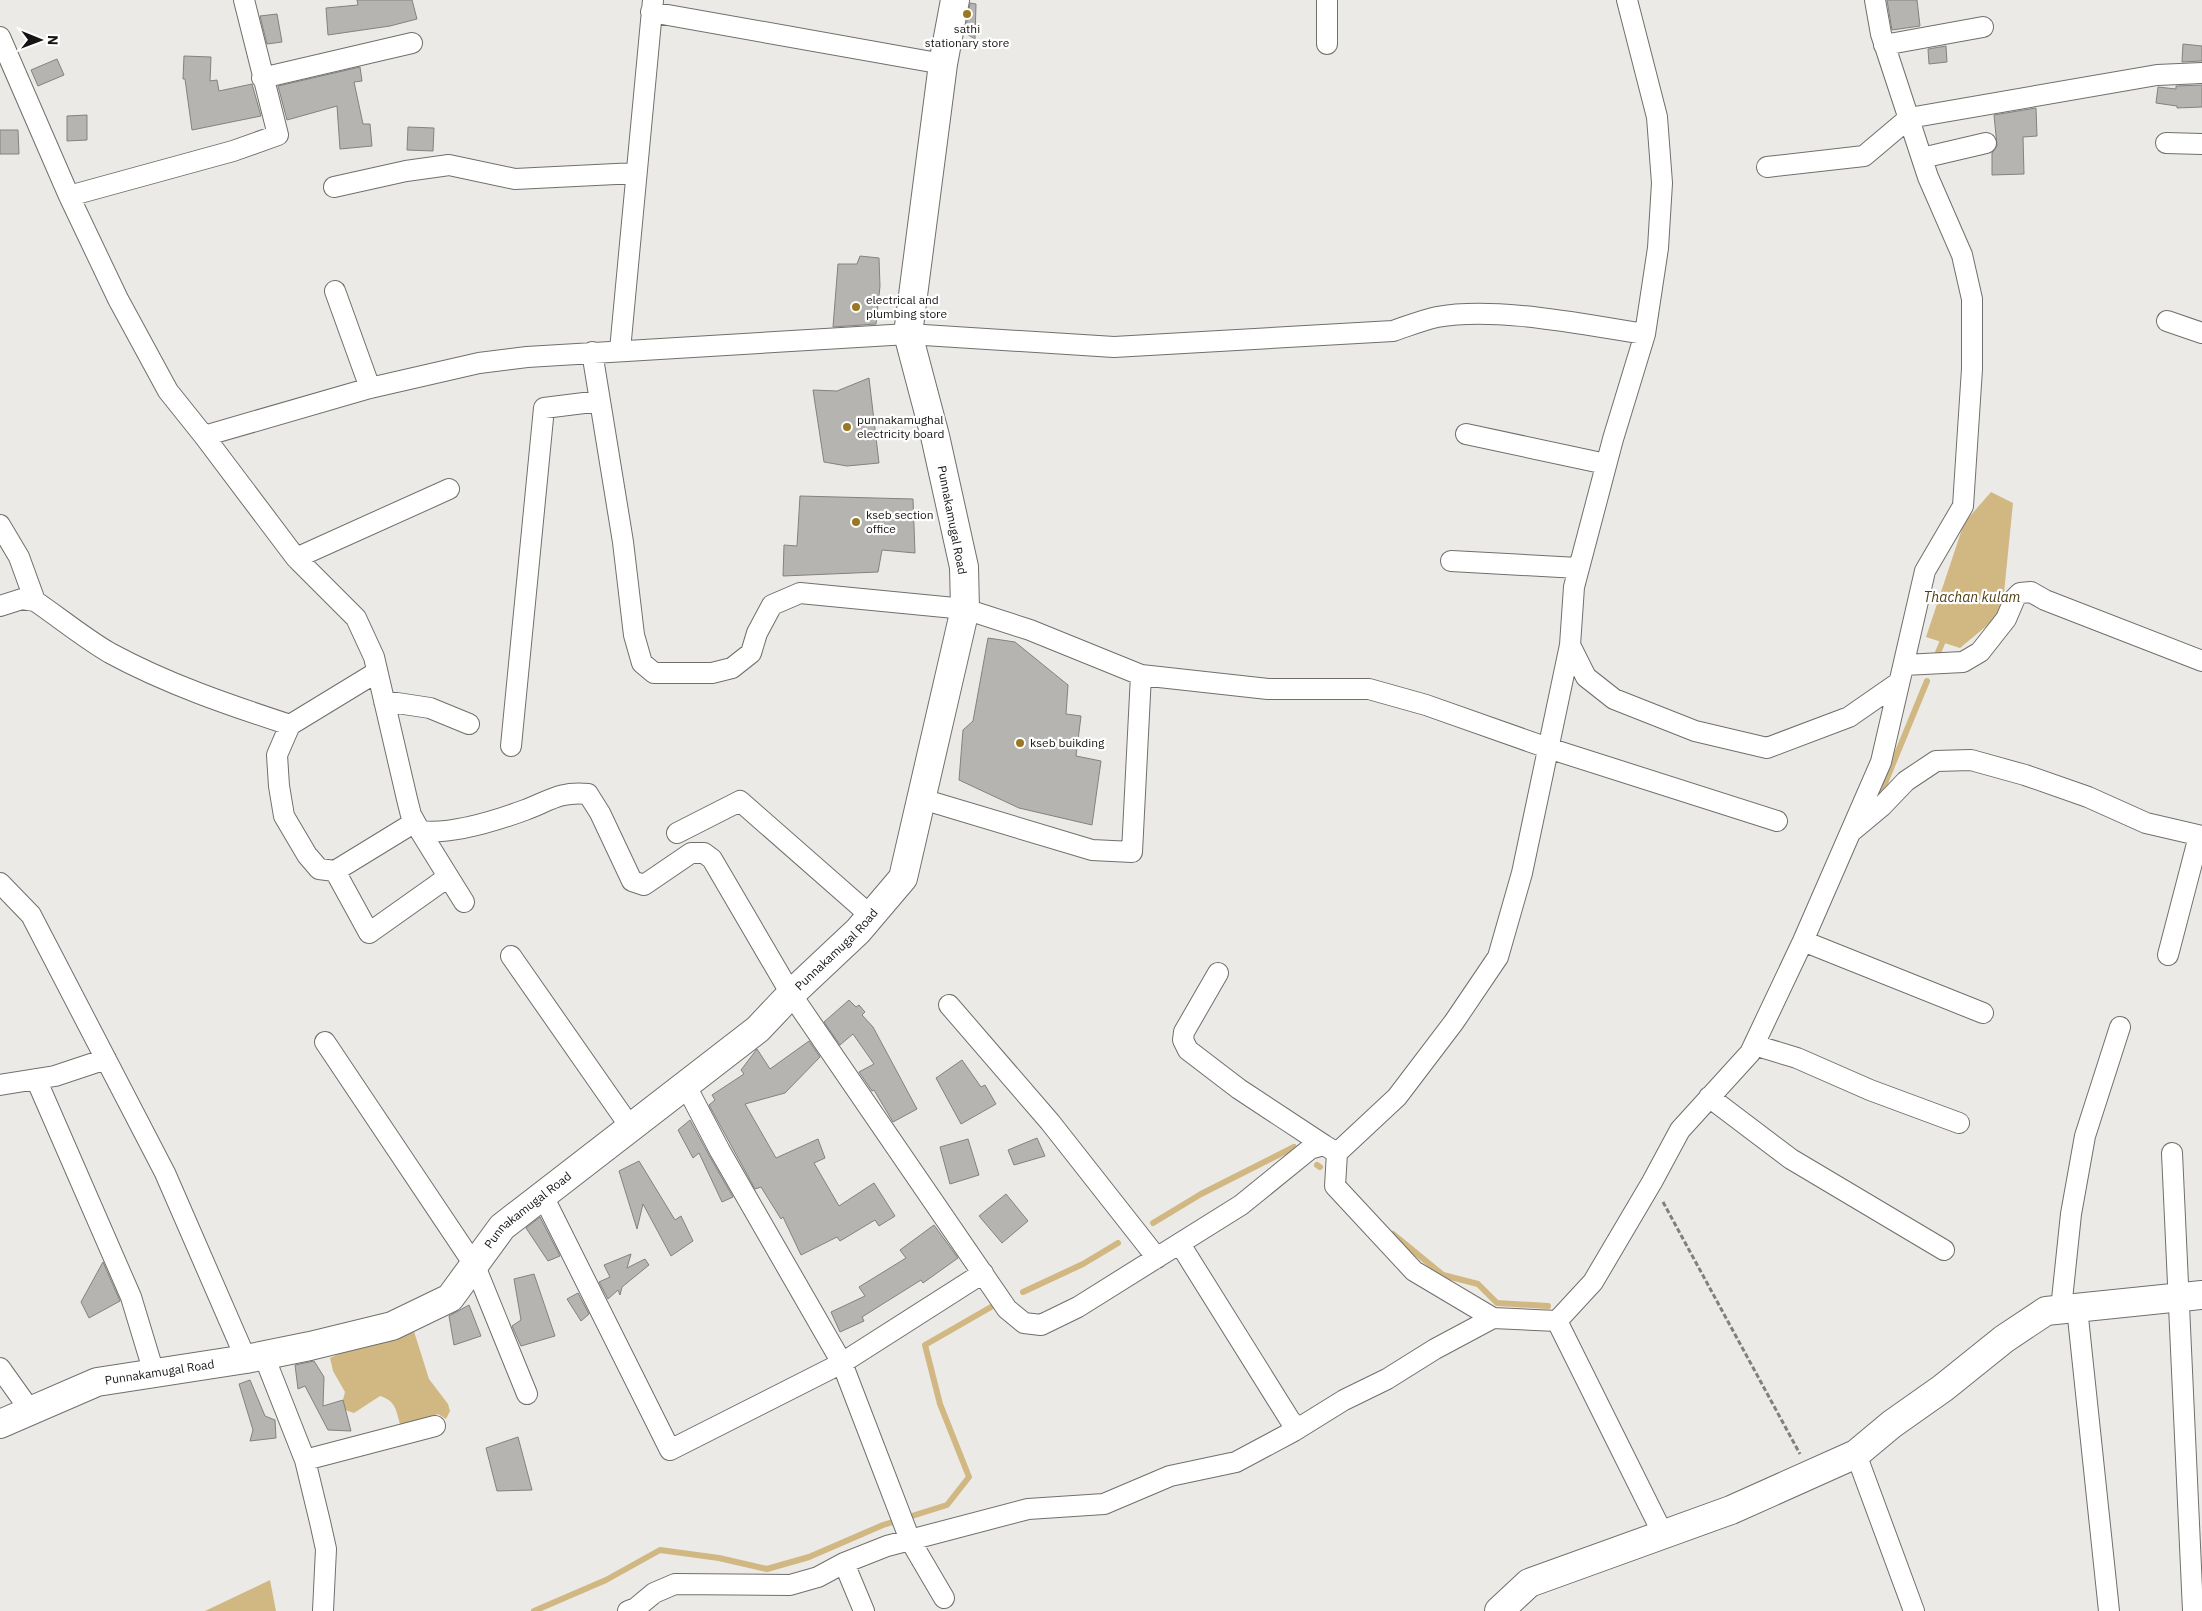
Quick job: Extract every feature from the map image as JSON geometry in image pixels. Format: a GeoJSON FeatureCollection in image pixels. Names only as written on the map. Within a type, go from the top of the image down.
{"type":"FeatureCollection","features":[{"type":"Feature","properties":{"kind":"street"},"geometry":{"type":"LineString","coordinates":[[69,196],[233,151],[278,135],[262,78],[244,0]]}},
{"type":"Feature","properties":{"kind":"street","name":"Punnakamugal Road"},"geometry":{"type":"LineString","coordinates":[[0,1424],[97,1382],[255,1357],[392,1326],[450,1298],[502,1227],[542,1194],[686,1086],[758,1029],[791,994],[858,931],[903,878],[965,609],[964,567],[935,436],[908,334],[943,64],[955,0]]}},
{"type":"Feature","properties":{"kind":"street"},"geometry":{"type":"LineString","coordinates":[[1327,0],[1327,44]]}},
{"type":"Feature","properties":{"kind":"street"},"geometry":{"type":"LineString","coordinates":[[378,672],[290,726],[277,755],[279,786],[284,816],[307,856],[320,869],[335,871],[418,827],[448,832],[525,810],[556,796],[573,792],[588,794],[600,813],[632,881],[644,885],[691,853],[704,853],[712,859],[791,994],[1007,1309],[1024,1323],[1041,1325],[1078,1307],[1241,1205],[1310,1149],[1331,1149],[1397,1097],[1454,1022],[1498,957],[1522,873],[1570,645],[1574,587],[1578,568],[1606,464],[1645,334],[1658,248],[1662,183],[1657,117],[1627,0]]}},
{"type":"Feature","properties":{"kind":"street"},"geometry":{"type":"LineString","coordinates":[[1218,973],[1184,1032],[1183,1040],[1188,1050],[1240,1088],[1331,1149],[1335,1186],[1414,1271],[1493,1318],[1556,1321],[1593,1282],[1652,1182],[1680,1130],[1750,1053],[1754,1045],[1803,941],[1881,762],[1926,571],[1964,506],[1972,369],[1972,299],[1962,255],[1922,158],[1884,45],[1875,0]]}},
{"type":"Feature","properties":{"kind":"street"},"geometry":{"type":"LineString","coordinates":[[620,350],[652,6],[943,64]]}},
{"type":"Feature","properties":{"kind":"street"},"geometry":{"type":"LineString","coordinates":[[1884,45],[1983,27]]}},
{"type":"Feature","properties":{"kind":"street"},"geometry":{"type":"LineString","coordinates":[[0,37],[69,196],[148,357],[168,391],[296,558],[356,618],[374,657],[407,799],[418,827],[464,902]]}},
{"type":"Feature","properties":{"kind":"street"},"geometry":{"type":"LineString","coordinates":[[262,78],[412,43]]}},
{"type":"Feature","properties":{"kind":"street"},"geometry":{"type":"LineString","coordinates":[[1767,167],[1864,156],[1909,118],[2157,74],[2202,73]]}},
{"type":"Feature","properties":{"kind":"street"},"geometry":{"type":"LineString","coordinates":[[1922,158],[1986,143]]}},
{"type":"Feature","properties":{"kind":"street"},"geometry":{"type":"LineString","coordinates":[[2166,143],[2202,144]]}},
{"type":"Feature","properties":{"kind":"street"},"geometry":{"type":"LineString","coordinates":[[334,187],[406,171],[449,165],[515,180],[636,173]]}},
{"type":"Feature","properties":{"kind":"street"},"geometry":{"type":"LineString","coordinates":[[335,290],[370,388]]}},
{"type":"Feature","properties":{"kind":"street"},"geometry":{"type":"LineString","coordinates":[[204,436],[370,388],[479,363],[527,357],[620,350],[908,334],[1114,347],[1393,331],[1437,317],[1470,315],[1503,315],[1645,334]]}},
{"type":"Feature","properties":{"kind":"street"},"geometry":{"type":"LineString","coordinates":[[2167,322],[2202,333]]}},
{"type":"Feature","properties":{"kind":"street"},"geometry":{"type":"LineString","coordinates":[[592,352],[623,542],[634,634],[642,662],[654,673],[712,672],[732,668],[751,654],[757,634],[772,605],[800,593],[965,609],[1030,630],[1142,676],[1268,689],[1369,689],[1777,821]]}},
{"type":"Feature","properties":{"kind":"street"},"geometry":{"type":"LineString","coordinates":[[511,746],[544,408],[600,401]]}},
{"type":"Feature","properties":{"kind":"street"},"geometry":{"type":"LineString","coordinates":[[1466,434],[1606,464]]}},
{"type":"Feature","properties":{"kind":"street"},"geometry":{"type":"LineString","coordinates":[[296,558],[449,488]]}},
{"type":"Feature","properties":{"kind":"street"},"geometry":{"type":"LineString","coordinates":[[0,525],[19,557],[35,601]]}},
{"type":"Feature","properties":{"kind":"street"},"geometry":{"type":"LineString","coordinates":[[1451,561],[1578,568]]}},
{"type":"Feature","properties":{"kind":"street"},"geometry":{"type":"LineString","coordinates":[[1570,645],[1586,677],[1614,699],[1695,731],[1767,748],[1849,717],[1901,674],[1963,662],[1980,652],[2006,619],[2015,598],[2020,593],[2031,592],[2045,600],[2202,661]]}},
{"type":"Feature","properties":{"kind":"street"},"geometry":{"type":"LineString","coordinates":[[0,606],[22,599],[35,601],[109,652],[143,669],[201,694],[290,726]]}},
{"type":"Feature","properties":{"kind":"street"},"geometry":{"type":"LineString","coordinates":[[922,799],[1092,850],[1132,852],[1142,676]]}},
{"type":"Feature","properties":{"kind":"street"},"geometry":{"type":"LineString","coordinates":[[384,701],[430,708],[469,724]]}},
{"type":"Feature","properties":{"kind":"street"},"geometry":{"type":"LineString","coordinates":[[1849,833],[1882,806],[1906,781],[1936,761],[1971,760],[2088,797],[2146,823],[2201,836],[2168,955]]}},
{"type":"Feature","properties":{"kind":"street"},"geometry":{"type":"LineString","coordinates":[[677,833],[740,801],[871,916]]}},
{"type":"Feature","properties":{"kind":"street"},"geometry":{"type":"LineString","coordinates":[[335,871],[369,933],[448,877]]}},
{"type":"Feature","properties":{"kind":"street"},"geometry":{"type":"LineString","coordinates":[[0,883],[31,915],[166,1173],[305,1460],[326,1549],[323,1611]]}},
{"type":"Feature","properties":{"kind":"street"},"geometry":{"type":"LineString","coordinates":[[1803,941],[1982,1013]]}},
{"type":"Feature","properties":{"kind":"street"},"geometry":{"type":"LineString","coordinates":[[511,956],[631,1128]]}},
{"type":"Feature","properties":{"kind":"street"},"geometry":{"type":"LineString","coordinates":[[950,1004],[1050,1122],[1157,1258]]}},
{"type":"Feature","properties":{"kind":"street"},"geometry":{"type":"LineString","coordinates":[[2109,1611],[2069,1309],[2072,1214],[2085,1136],[2120,1027]]}},
{"type":"Feature","properties":{"kind":"street"},"geometry":{"type":"LineString","coordinates":[[325,1042],[475,1266],[527,1394]]}},
{"type":"Feature","properties":{"kind":"street"},"geometry":{"type":"LineString","coordinates":[[1754,1045],[1797,1058],[1870,1090],[1959,1123]]}},
{"type":"Feature","properties":{"kind":"street"},"geometry":{"type":"LineString","coordinates":[[0,1084],[55,1076],[106,1059]]}},
{"type":"Feature","properties":{"kind":"street"},"geometry":{"type":"LineString","coordinates":[[36,1079],[131,1297],[154,1374]]}},
{"type":"Feature","properties":{"kind":"street"},"geometry":{"type":"LineString","coordinates":[[686,1086],[720,1151],[842,1363],[910,1540],[944,1598]]}},
{"type":"Feature","properties":{"kind":"street"},"geometry":{"type":"LineString","coordinates":[[1709,1098],[1791,1159],[1944,1250]]}},
{"type":"Feature","properties":{"kind":"street"},"geometry":{"type":"LineString","coordinates":[[2172,1153],[2190,1296],[2193,1611]]}},
{"type":"Feature","properties":{"kind":"street"},"geometry":{"type":"LineString","coordinates":[[542,1194],[670,1450],[842,1363],[983,1273]]}},
{"type":"Feature","properties":{"kind":"street"},"geometry":{"type":"LineString","coordinates":[[1180,1244],[1290,1420],[1298,1428]]}},
{"type":"Feature","properties":{"kind":"street"},"geometry":{"type":"LineString","coordinates":[[1499,1611],[1529,1582],[1731,1510],[1856,1454],[1892,1424],[1944,1388],[2004,1339],[2046,1311],[2190,1296]]}},
{"type":"Feature","properties":{"kind":"street"},"geometry":{"type":"LineString","coordinates":[[628,1611],[636,1608],[654,1593],[675,1584],[790,1585],[818,1577],[844,1563],[887,1546],[1028,1509],[1104,1504],[1170,1476],[1236,1462],[1493,1318]]}},
{"type":"Feature","properties":{"kind":"street"},"geometry":{"type":"LineString","coordinates":[[1556,1321],[1663,1534]]}},
{"type":"Feature","properties":{"kind":"street"},"geometry":{"type":"LineString","coordinates":[[0,1368],[30,1410]]}},
{"type":"Feature","properties":{"kind":"street"},"geometry":{"type":"LineString","coordinates":[[305,1460],[435,1426]]}},
{"type":"Feature","properties":{"kind":"street"},"geometry":{"type":"LineString","coordinates":[[1856,1454],[1914,1611]]}},
{"type":"Feature","properties":{"kind":"street"},"geometry":{"type":"LineString","coordinates":[[844,1563],[864,1611]]}},
{"type":"Feature","properties":{"kind":"path"},"geometry":{"type":"LineString","coordinates":[[1652,1182],[1812,1475]]}},
{"type":"Feature","properties":{"kind":"water","name":"Thachan kulam"},"geometry":{"type":"Polygon","coordinates":[[[1991,492],[2013,503],[2002,613],[1960,648],[1926,637],[1964,523],[1991,492]]]}},
{"type":"Feature","properties":{"kind":"water"},"geometry":{"type":"Polygon","coordinates":[[[412,1325],[429,1379],[448,1404],[450,1411],[446,1419],[438,1414],[401,1427],[393,1404],[380,1396],[354,1413],[345,1410],[343,1400],[345,1392],[333,1371],[330,1358],[391,1330],[396,1341],[403,1328],[412,1325]]]}},
{"type":"Feature","properties":{"kind":"water"},"geometry":{"type":"Polygon","coordinates":[[[270,1580],[276,1611],[205,1611],[270,1580]]]}},
{"type":"Feature","properties":{"kind":"building"},"geometry":{"type":"Polygon","coordinates":[[[357,0],[412,0],[417,19],[390,26],[328,35],[326,8],[358,5],[357,0]]]}},
{"type":"Feature","properties":{"kind":"building"},"geometry":{"type":"Polygon","coordinates":[[[1887,0],[1917,0],[1920,26],[1892,30],[1887,0]]]}},
{"type":"Feature","properties":{"kind":"building"},"geometry":{"type":"Polygon","coordinates":[[[970,3],[976,4],[975,39],[965,33],[970,3]]]}},
{"type":"Feature","properties":{"kind":"building"},"geometry":{"type":"Polygon","coordinates":[[[277,14],[282,42],[267,44],[260,16],[277,14]]]}},
{"type":"Feature","properties":{"kind":"building"},"geometry":{"type":"Polygon","coordinates":[[[2183,44],[2202,46],[2202,61],[2182,62],[2183,44]]]}},
{"type":"Feature","properties":{"kind":"building"},"geometry":{"type":"Polygon","coordinates":[[[1946,46],[1947,62],[1929,64],[1928,49],[1946,46]]]}},
{"type":"Feature","properties":{"kind":"building"},"geometry":{"type":"Polygon","coordinates":[[[184,56],[211,57],[210,81],[217,80],[219,91],[252,84],[261,116],[192,130],[185,79],[183,79],[184,56]]]}},
{"type":"Feature","properties":{"kind":"building"},"geometry":{"type":"Polygon","coordinates":[[[57,59],[64,75],[38,86],[31,70],[57,59]]]}},
{"type":"Feature","properties":{"kind":"building"},"geometry":{"type":"Polygon","coordinates":[[[360,67],[362,81],[354,82],[363,124],[370,124],[372,146],[340,149],[337,106],[287,120],[278,86],[360,67]]]}},
{"type":"Feature","properties":{"kind":"building"},"geometry":{"type":"Polygon","coordinates":[[[2202,85],[2202,107],[2177,108],[2177,106],[2156,103],[2158,87],[2176,89],[2176,86],[2202,85]]]}},
{"type":"Feature","properties":{"kind":"building"},"geometry":{"type":"Polygon","coordinates":[[[2036,108],[2037,136],[2023,137],[2024,174],[1992,175],[1992,153],[1997,146],[1994,115],[2036,108]]]}},
{"type":"Feature","properties":{"kind":"building"},"geometry":{"type":"Polygon","coordinates":[[[87,115],[87,140],[67,141],[67,116],[87,115]]]}},
{"type":"Feature","properties":{"kind":"building"},"geometry":{"type":"Polygon","coordinates":[[[408,127],[434,128],[433,151],[407,150],[408,127]]]}},
{"type":"Feature","properties":{"kind":"building"},"geometry":{"type":"Polygon","coordinates":[[[0,130],[18,130],[19,154],[0,154],[0,130]]]}},
{"type":"Feature","properties":{"kind":"building","name":"electrical and plumbing store"},"geometry":{"type":"Polygon","coordinates":[[[860,256],[879,258],[880,286],[876,324],[833,327],[838,264],[857,264],[860,256]]]}},
{"type":"Feature","properties":{"kind":"building","name":"punnakamughal electricity board"},"geometry":{"type":"Polygon","coordinates":[[[869,378],[879,463],[847,466],[824,462],[813,390],[837,391],[869,378]]]}},
{"type":"Feature","properties":{"kind":"building","name":"kseb section office"},"geometry":{"type":"Polygon","coordinates":[[[800,496],[913,499],[915,553],[882,550],[878,572],[783,576],[784,545],[797,546],[800,496]]]}},
{"type":"Feature","properties":{"kind":"building","name":"kseb buikding"},"geometry":{"type":"Polygon","coordinates":[[[988,638],[1015,642],[1068,685],[1066,714],[1081,716],[1076,756],[1101,761],[1092,825],[1019,808],[959,780],[963,730],[973,721],[988,638]]]}},
{"type":"Feature","properties":{"kind":"building"},"geometry":{"type":"Polygon","coordinates":[[[849,1000],[856,1007],[859,1005],[865,1012],[862,1015],[873,1027],[917,1109],[893,1122],[874,1090],[872,1091],[859,1072],[874,1064],[853,1034],[840,1045],[824,1022],[849,1000]]]}},
{"type":"Feature","properties":{"kind":"building"},"geometry":{"type":"Polygon","coordinates":[[[809,1041],[820,1057],[785,1093],[745,1104],[776,1158],[818,1139],[825,1158],[814,1163],[839,1206],[874,1183],[895,1216],[879,1226],[875,1220],[840,1241],[837,1237],[801,1255],[783,1217],[781,1219],[761,1187],[755,1189],[709,1105],[715,1100],[712,1095],[744,1074],[741,1070],[757,1049],[770,1069],[809,1041]]]}},
{"type":"Feature","properties":{"kind":"building"},"geometry":{"type":"Polygon","coordinates":[[[962,1060],[981,1087],[985,1085],[996,1104],[961,1124],[936,1078],[962,1060]]]}},
{"type":"Feature","properties":{"kind":"building"},"geometry":{"type":"Polygon","coordinates":[[[690,1120],[733,1197],[722,1202],[699,1153],[693,1158],[678,1130],[690,1120]]]}},
{"type":"Feature","properties":{"kind":"building"},"geometry":{"type":"Polygon","coordinates":[[[1037,1138],[1045,1156],[1014,1165],[1008,1150],[1037,1138]]]}},
{"type":"Feature","properties":{"kind":"building"},"geometry":{"type":"Polygon","coordinates":[[[968,1139],[979,1175],[950,1184],[940,1147],[968,1139]]]}},
{"type":"Feature","properties":{"kind":"building"},"geometry":{"type":"Polygon","coordinates":[[[639,1161],[675,1220],[681,1216],[693,1241],[671,1256],[643,1204],[637,1229],[619,1171],[639,1161]]]}},
{"type":"Feature","properties":{"kind":"building"},"geometry":{"type":"Polygon","coordinates":[[[1006,1194],[1028,1221],[1002,1243],[979,1216],[1006,1194]]]}},
{"type":"Feature","properties":{"kind":"building"},"geometry":{"type":"Polygon","coordinates":[[[540,1217],[560,1256],[548,1261],[526,1228],[540,1217]]]}},
{"type":"Feature","properties":{"kind":"building"},"geometry":{"type":"Polygon","coordinates":[[[934,1225],[958,1258],[923,1283],[921,1280],[862,1317],[864,1321],[840,1332],[831,1312],[865,1296],[859,1287],[906,1258],[900,1250],[934,1225]]]}},
{"type":"Feature","properties":{"kind":"building"},"geometry":{"type":"Polygon","coordinates":[[[631,1254],[627,1268],[645,1259],[649,1265],[622,1287],[620,1295],[618,1290],[608,1299],[599,1282],[610,1277],[604,1265],[631,1254]]]}},
{"type":"Feature","properties":{"kind":"building"},"geometry":{"type":"Polygon","coordinates":[[[103,1262],[120,1301],[89,1318],[81,1302],[103,1262]]]}},
{"type":"Feature","properties":{"kind":"building"},"geometry":{"type":"Polygon","coordinates":[[[534,1274],[555,1336],[521,1346],[512,1326],[521,1320],[514,1279],[534,1274]]]}},
{"type":"Feature","properties":{"kind":"building"},"geometry":{"type":"Polygon","coordinates":[[[578,1293],[589,1314],[581,1321],[567,1299],[578,1293]]]}},
{"type":"Feature","properties":{"kind":"building"},"geometry":{"type":"Polygon","coordinates":[[[469,1305],[481,1336],[454,1345],[449,1316],[469,1305]]]}},
{"type":"Feature","properties":{"kind":"building"},"geometry":{"type":"Polygon","coordinates":[[[314,1361],[324,1377],[323,1406],[343,1400],[351,1431],[328,1430],[305,1386],[298,1389],[295,1365],[314,1361]]]}},
{"type":"Feature","properties":{"kind":"building"},"geometry":{"type":"Polygon","coordinates":[[[250,1380],[265,1416],[275,1420],[276,1438],[250,1441],[253,1430],[239,1384],[250,1380]]]}},
{"type":"Feature","properties":{"kind":"building"},"geometry":{"type":"Polygon","coordinates":[[[518,1437],[532,1490],[497,1491],[486,1448],[518,1437]]]}},
{"type":"Feature","properties":{"kind":"waterway"},"geometry":{"type":"LineString","coordinates":[[1937,655],[1945,636]]}},
{"type":"Feature","properties":{"kind":"waterway"},"geometry":{"type":"LineString","coordinates":[[1878,800],[1927,681]]}},
{"type":"Feature","properties":{"kind":"waterway"},"geometry":{"type":"LineString","coordinates":[[1153,1223],[1201,1194],[1294,1147]]}},
{"type":"Feature","properties":{"kind":"waterway"},"geometry":{"type":"LineString","coordinates":[[1393,1234],[1443,1275],[1478,1284],[1497,1303],[1548,1306]]}},
{"type":"Feature","properties":{"kind":"waterway"},"geometry":{"type":"LineString","coordinates":[[1023,1292],[1083,1264],[1118,1243]]}},
{"type":"Feature","properties":{"kind":"waterway"},"geometry":{"type":"LineString","coordinates":[[534,1611],[606,1580],[660,1550],[719,1558],[767,1569],[809,1557],[883,1525],[947,1505],[969,1477],[940,1404],[925,1345],[991,1307]]}},
{"type":"Feature","properties":{"kind":"place","name":"sathi stationary store"},"geometry":{"type":"Point","coordinates":[967,14]}},
{"type":"Feature","properties":{"kind":"place","name":"electrical and plumbing store"},"geometry":{"type":"Point","coordinates":[856,307]}},
{"type":"Feature","properties":{"kind":"place","name":"punnakamughal electricity board"},"geometry":{"type":"Point","coordinates":[847,427]}},
{"type":"Feature","properties":{"kind":"place","name":"kseb section office"},"geometry":{"type":"Point","coordinates":[856,522]}},
{"type":"Feature","properties":{"kind":"place","name":"kseb buikding"},"geometry":{"type":"Point","coordinates":[1020,743]}}]}
